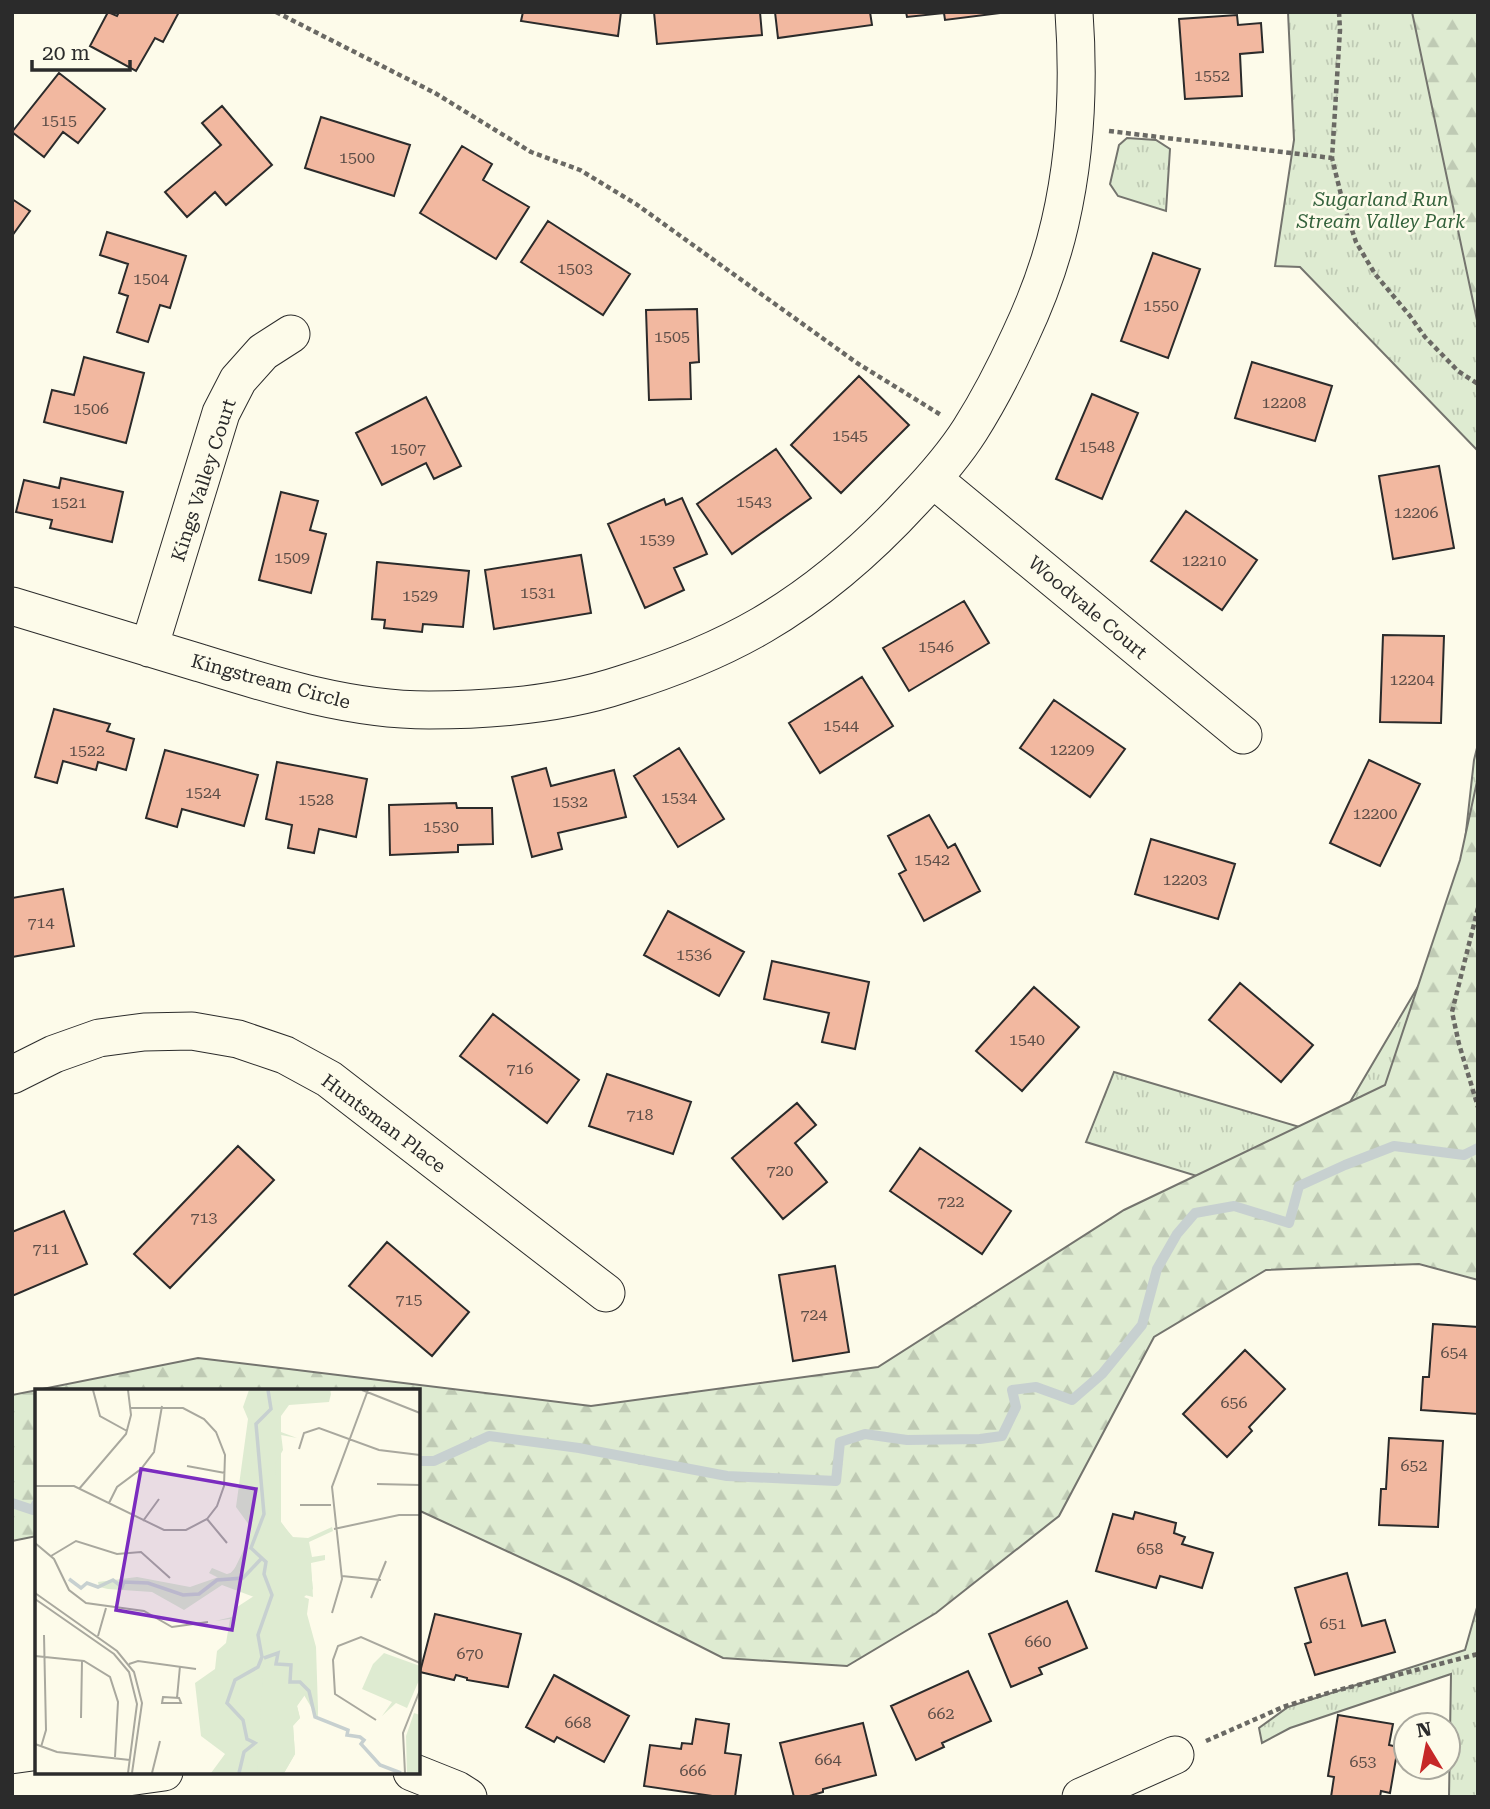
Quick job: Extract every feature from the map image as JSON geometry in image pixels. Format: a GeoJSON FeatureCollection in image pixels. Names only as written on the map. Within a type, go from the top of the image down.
{"type":"FeatureCollection","features":[{"type":"Feature","properties":{"kind":"street","name":"Kingstream Circle"},"geometry":{"type":"LineString","coordinates":[[12,606],[269,684],[352,703],[425,710],[497,708],[560,699],[621,685],[703,655],[762,625],[822,586],[880,537],[933,479],[969,432],[1007,366],[1039,295],[1060,224],[1072,156],[1077,87],[1074,12]]}},
{"type":"Feature","properties":{"kind":"street","name":"Kings Valley Court"},"geometry":{"type":"LineString","coordinates":[[149,648],[221,413],[238,380],[263,352],[291,334]]}},
{"type":"Feature","properties":{"kind":"street","name":"Woodvale Court"},"geometry":{"type":"LineString","coordinates":[[933,479],[1243,735]]}},
{"type":"Feature","properties":{"kind":"street","name":"Huntsman Place"},"geometry":{"type":"LineString","coordinates":[[12,1075],[54,1054],[99,1038],[144,1032],[192,1031],[238,1039],[285,1055],[329,1079],[606,1293]]}},
{"type":"Feature","properties":{"kind":"street"},"geometry":{"type":"LineString","coordinates":[[1082,1797],[1175,1755]]}},
{"type":"Feature","properties":{"kind":"street"},"geometry":{"type":"LineString","coordinates":[[12,1793],[150,1774]]}},
{"type":"Feature","properties":{"kind":"street"},"geometry":{"type":"LineString","coordinates":[[417,1774],[468,1797]]}},
{"type":"Feature","properties":{"kind":"path"},"geometry":{"type":"LineString","coordinates":[[276,12],[435,93],[531,152],[580,170],[624,197],[857,363],[969,432]]}},
{"type":"Feature","properties":{"kind":"path"},"geometry":{"type":"LineString","coordinates":[[1339,12],[1332,158],[1356,242],[1375,274],[1425,337],[1458,371],[1478,384]]}},
{"type":"Feature","properties":{"kind":"path"},"geometry":{"type":"LineString","coordinates":[[1073,127],[1332,158]]}},
{"type":"Feature","properties":{"kind":"path"},"geometry":{"type":"LineString","coordinates":[[1478,908],[1452,1012],[1478,1107]]}},
{"type":"Feature","properties":{"kind":"path"},"geometry":{"type":"LineString","coordinates":[[1175,1755],[1283,1707],[1478,1654]]}},
{"type":"Feature","properties":{"kind":"green space","name":"Sugarland Run Stream Valley Park"},"geometry":{"type":"Polygon","coordinates":[[[1288,12],[1478,12],[1478,451],[1300,267],[1275,266],[1294,140],[1288,12]]]}},
{"type":"Feature","properties":{"kind":"green space"},"geometry":{"type":"Polygon","coordinates":[[[1412,12],[1478,12],[1478,325],[1412,12]]]}},
{"type":"Feature","properties":{"kind":"green space"},"geometry":{"type":"Polygon","coordinates":[[[1127,138],[1156,140],[1170,149],[1166,211],[1118,196],[1110,184],[1119,145],[1127,138]]]}},
{"type":"Feature","properties":{"kind":"green space"},"geometry":{"type":"Polygon","coordinates":[[[1478,744],[1478,1262],[1086,1142],[1114,1072],[1330,1136],[1456,922],[1478,744]]]}},
{"type":"Feature","properties":{"kind":"green space"},"geometry":{"type":"Polygon","coordinates":[[[1478,777],[1478,1280],[1419,1264],[1266,1270],[1154,1337],[1059,1516],[936,1613],[847,1666],[723,1658],[569,1580],[420,1511],[420,1389],[42,1389],[198,1358],[591,1406],[878,1367],[1124,1210],[1385,1085],[1460,860],[1478,777]]]}},
{"type":"Feature","properties":{"kind":"green space"},"geometry":{"type":"Polygon","coordinates":[[[35,1390],[35,1536],[12,1541],[12,1395],[35,1390]]]}},
{"type":"Feature","properties":{"kind":"green space"},"geometry":{"type":"Polygon","coordinates":[[[1478,1604],[1478,1797],[1449,1797],[1449,1781],[1462,1781],[1462,1711],[1450,1711],[1451,1674],[1290,1728],[1262,1743],[1259,1728],[1288,1707],[1465,1650],[1478,1604]]]}},
{"type":"Feature","properties":{"kind":"building"},"geometry":{"type":"Polygon","coordinates":[[[108,12],[117,16],[119,12],[179,12],[163,42],[155,38],[136,71],[90,46],[108,12]]]}},
{"type":"Feature","properties":{"kind":"building"},"geometry":{"type":"Polygon","coordinates":[[[523,12],[621,12],[618,36],[521,21],[523,12]]]}},
{"type":"Feature","properties":{"kind":"building"},"geometry":{"type":"Polygon","coordinates":[[[654,12],[760,12],[762,35],[657,44],[654,12]]]}},
{"type":"Feature","properties":{"kind":"building"},"geometry":{"type":"Polygon","coordinates":[[[775,12],[870,12],[872,25],[778,38],[775,12]]]}},
{"type":"Feature","properties":{"kind":"building"},"geometry":{"type":"Polygon","coordinates":[[[906,12],[1008,12],[945,20],[944,13],[907,17],[906,12]]]}},
{"type":"Feature","properties":{"kind":"building"},"geometry":{"type":"Polygon","coordinates":[[[1237,15],[1238,25],[1261,23],[1263,52],[1240,54],[1242,96],[1185,99],[1179,19],[1237,15]]]}},
{"type":"Feature","properties":{"kind":"building"},"geometry":{"type":"Polygon","coordinates":[[[59,73],[105,109],[78,143],[63,132],[44,157],[12,132],[59,73]]]}},
{"type":"Feature","properties":{"kind":"building"},"geometry":{"type":"Polygon","coordinates":[[[222,106],[272,165],[226,205],[215,192],[187,217],[165,192],[221,145],[202,123],[222,106]]]}},
{"type":"Feature","properties":{"kind":"building"},"geometry":{"type":"Polygon","coordinates":[[[321,117],[410,145],[394,196],[305,168],[321,117]]]}},
{"type":"Feature","properties":{"kind":"building"},"geometry":{"type":"Polygon","coordinates":[[[462,146],[492,164],[483,180],[529,207],[496,259],[420,213],[462,146]]]}},
{"type":"Feature","properties":{"kind":"building"},"geometry":{"type":"Polygon","coordinates":[[[12,199],[30,211],[12,236],[12,199]]]}},
{"type":"Feature","properties":{"kind":"building"},"geometry":{"type":"Polygon","coordinates":[[[548,221],[630,274],[603,315],[521,262],[548,221]]]}},
{"type":"Feature","properties":{"kind":"building"},"geometry":{"type":"Polygon","coordinates":[[[107,232],[186,256],[170,308],[160,305],[148,342],[117,332],[128,296],[119,293],[128,264],[100,255],[107,232]]]}},
{"type":"Feature","properties":{"kind":"building"},"geometry":{"type":"Polygon","coordinates":[[[1153,253],[1200,269],[1168,358],[1121,341],[1153,253]]]}},
{"type":"Feature","properties":{"kind":"building"},"geometry":{"type":"Polygon","coordinates":[[[697,309],[699,362],[690,363],[691,399],[649,400],[646,310],[697,309]]]}},
{"type":"Feature","properties":{"kind":"building"},"geometry":{"type":"Polygon","coordinates":[[[84,357],[144,373],[126,443],[44,422],[52,390],[74,395],[84,357]]]}},
{"type":"Feature","properties":{"kind":"building"},"geometry":{"type":"Polygon","coordinates":[[[1252,362],[1332,386],[1315,441],[1235,418],[1252,362]]]}},
{"type":"Feature","properties":{"kind":"building"},"geometry":{"type":"Polygon","coordinates":[[[859,376],[909,425],[841,493],[791,445],[859,376]]]}},
{"type":"Feature","properties":{"kind":"building"},"geometry":{"type":"Polygon","coordinates":[[[1092,394],[1138,413],[1102,499],[1056,479],[1092,394]]]}},
{"type":"Feature","properties":{"kind":"building"},"geometry":{"type":"Polygon","coordinates":[[[426,397],[461,466],[434,479],[426,463],[382,485],[356,433],[426,397]]]}},
{"type":"Feature","properties":{"kind":"building"},"geometry":{"type":"Polygon","coordinates":[[[776,449],[811,498],[732,554],[697,504],[776,449]]]}},
{"type":"Feature","properties":{"kind":"building"},"geometry":{"type":"Polygon","coordinates":[[[1439,466],[1454,548],[1393,559],[1379,476],[1439,466]]]}},
{"type":"Feature","properties":{"kind":"building"},"geometry":{"type":"Polygon","coordinates":[[[61,478],[123,492],[112,542],[50,528],[52,520],[16,512],[24,480],[59,488],[61,478]]]}},
{"type":"Feature","properties":{"kind":"building"},"geometry":{"type":"Polygon","coordinates":[[[281,492],[318,501],[310,530],[326,534],[311,593],[259,580],[281,492]]]}},
{"type":"Feature","properties":{"kind":"building"},"geometry":{"type":"Polygon","coordinates":[[[682,498],[707,554],[674,568],[684,590],[645,608],[608,524],[664,499],[666,505],[682,498]]]}},
{"type":"Feature","properties":{"kind":"building"},"geometry":{"type":"Polygon","coordinates":[[[1186,511],[1257,560],[1222,610],[1151,561],[1186,511]]]}},
{"type":"Feature","properties":{"kind":"building"},"geometry":{"type":"Polygon","coordinates":[[[581,555],[591,613],[494,629],[485,570],[581,555]]]}},
{"type":"Feature","properties":{"kind":"building"},"geometry":{"type":"Polygon","coordinates":[[[377,562],[469,571],[463,627],[423,624],[422,632],[384,628],[385,620],[372,619],[377,562]]]}},
{"type":"Feature","properties":{"kind":"building"},"geometry":{"type":"Polygon","coordinates":[[[964,601],[989,643],[909,691],[883,648],[964,601]]]}},
{"type":"Feature","properties":{"kind":"building"},"geometry":{"type":"Polygon","coordinates":[[[1383,635],[1444,636],[1441,723],[1380,722],[1383,635]]]}},
{"type":"Feature","properties":{"kind":"building"},"geometry":{"type":"Polygon","coordinates":[[[862,677],[893,726],[820,773],[789,723],[862,677]]]}},
{"type":"Feature","properties":{"kind":"building"},"geometry":{"type":"Polygon","coordinates":[[[1054,700],[1125,749],[1090,797],[1020,748],[1054,700]]]}},
{"type":"Feature","properties":{"kind":"building"},"geometry":{"type":"Polygon","coordinates":[[[54,709],[110,724],[107,731],[134,739],[126,770],[98,762],[96,770],[63,761],[57,783],[35,777],[54,709]]]}},
{"type":"Feature","properties":{"kind":"building"},"geometry":{"type":"Polygon","coordinates":[[[679,748],[724,819],[678,847],[634,776],[679,748]]]}},
{"type":"Feature","properties":{"kind":"building"},"geometry":{"type":"Polygon","coordinates":[[[165,750],[258,775],[244,826],[182,809],[177,827],[146,818],[165,750]]]}},
{"type":"Feature","properties":{"kind":"building"},"geometry":{"type":"Polygon","coordinates":[[[1369,760],[1420,784],[1380,866],[1330,843],[1369,760]]]}},
{"type":"Feature","properties":{"kind":"building"},"geometry":{"type":"Polygon","coordinates":[[[277,762],[367,779],[356,837],[319,829],[314,853],[288,848],[292,825],[266,819],[277,762]]]}},
{"type":"Feature","properties":{"kind":"building"},"geometry":{"type":"Polygon","coordinates":[[[546,768],[551,786],[614,770],[626,817],[558,833],[562,849],[532,857],[512,777],[546,768]]]}},
{"type":"Feature","properties":{"kind":"building"},"geometry":{"type":"Polygon","coordinates":[[[456,803],[457,808],[492,808],[493,844],[458,845],[458,852],[390,855],[389,805],[456,803]]]}},
{"type":"Feature","properties":{"kind":"building"},"geometry":{"type":"Polygon","coordinates":[[[929,815],[948,848],[955,844],[980,891],[924,921],[899,874],[906,870],[888,836],[929,815]]]}},
{"type":"Feature","properties":{"kind":"building"},"geometry":{"type":"Polygon","coordinates":[[[1151,839],[1235,864],[1218,919],[1135,894],[1151,839]]]}},
{"type":"Feature","properties":{"kind":"building"},"geometry":{"type":"Polygon","coordinates":[[[63,889],[74,946],[12,957],[12,898],[63,889]]]}},
{"type":"Feature","properties":{"kind":"building"},"geometry":{"type":"Polygon","coordinates":[[[668,911],[744,952],[719,996],[644,955],[668,911]]]}},
{"type":"Feature","properties":{"kind":"building"},"geometry":{"type":"Polygon","coordinates":[[[772,961],[869,982],[855,1049],[822,1042],[829,1013],[764,999],[772,961]]]}},
{"type":"Feature","properties":{"kind":"building"},"geometry":{"type":"Polygon","coordinates":[[[1240,983],[1313,1045],[1281,1082],[1209,1020],[1240,983]]]}},
{"type":"Feature","properties":{"kind":"building"},"geometry":{"type":"Polygon","coordinates":[[[1034,987],[1079,1027],[1022,1091],[976,1051],[1034,987]]]}},
{"type":"Feature","properties":{"kind":"building"},"geometry":{"type":"Polygon","coordinates":[[[493,1014],[579,1080],[547,1123],[460,1056],[493,1014]]]}},
{"type":"Feature","properties":{"kind":"building"},"geometry":{"type":"Polygon","coordinates":[[[607,1074],[691,1102],[673,1154],[589,1126],[607,1074]]]}},
{"type":"Feature","properties":{"kind":"building"},"geometry":{"type":"Polygon","coordinates":[[[797,1103],[816,1125],[795,1143],[827,1182],[783,1219],[732,1158],[797,1103]]]}},
{"type":"Feature","properties":{"kind":"building"},"geometry":{"type":"Polygon","coordinates":[[[238,1146],[274,1180],[170,1288],[134,1254],[238,1146]]]}},
{"type":"Feature","properties":{"kind":"building"},"geometry":{"type":"Polygon","coordinates":[[[920,1148],[1011,1211],[982,1254],[890,1191],[920,1148]]]}},
{"type":"Feature","properties":{"kind":"building"},"geometry":{"type":"Polygon","coordinates":[[[64,1211],[87,1264],[12,1296],[12,1232],[64,1211]]]}},
{"type":"Feature","properties":{"kind":"building"},"geometry":{"type":"Polygon","coordinates":[[[387,1242],[469,1312],[432,1356],[349,1286],[387,1242]]]}},
{"type":"Feature","properties":{"kind":"building"},"geometry":{"type":"Polygon","coordinates":[[[835,1266],[849,1352],[793,1361],[779,1275],[835,1266]]]}},
{"type":"Feature","properties":{"kind":"building"},"geometry":{"type":"Polygon","coordinates":[[[1433,1324],[1478,1327],[1478,1414],[1421,1410],[1423,1377],[1429,1377],[1433,1324]]]}},
{"type":"Feature","properties":{"kind":"building"},"geometry":{"type":"Polygon","coordinates":[[[1245,1350],[1285,1389],[1249,1427],[1252,1431],[1227,1457],[1183,1414],[1245,1350]]]}},
{"type":"Feature","properties":{"kind":"building"},"geometry":{"type":"Polygon","coordinates":[[[1389,1438],[1443,1441],[1438,1527],[1379,1525],[1381,1489],[1386,1489],[1389,1438]]]}},
{"type":"Feature","properties":{"kind":"building"},"geometry":{"type":"Polygon","coordinates":[[[1135,1512],[1176,1523],[1174,1533],[1185,1537],[1182,1544],[1213,1553],[1202,1588],[1160,1576],[1156,1588],[1096,1571],[1113,1514],[1133,1519],[1135,1512]]]}},
{"type":"Feature","properties":{"kind":"building"},"geometry":{"type":"Polygon","coordinates":[[[1347,1573],[1362,1626],[1385,1620],[1395,1652],[1315,1675],[1305,1644],[1311,1642],[1295,1588],[1347,1573]]]}},
{"type":"Feature","properties":{"kind":"building"},"geometry":{"type":"Polygon","coordinates":[[[1067,1601],[1087,1648],[1039,1668],[1042,1674],[1011,1687],[989,1634],[1067,1601]]]}},
{"type":"Feature","properties":{"kind":"building"},"geometry":{"type":"Polygon","coordinates":[[[435,1614],[521,1634],[508,1687],[467,1680],[456,1675],[454,1680],[420,1672],[435,1614]]]}},
{"type":"Feature","properties":{"kind":"building"},"geometry":{"type":"Polygon","coordinates":[[[968,1671],[991,1721],[942,1743],[944,1747],[916,1760],[891,1706],[968,1671]]]}},
{"type":"Feature","properties":{"kind":"building"},"geometry":{"type":"Polygon","coordinates":[[[554,1675],[629,1716],[604,1762],[557,1737],[554,1742],[526,1727],[554,1675]]]}},
{"type":"Feature","properties":{"kind":"building"},"geometry":{"type":"Polygon","coordinates":[[[1338,1715],[1392,1724],[1389,1745],[1392,1746],[1390,1793],[1381,1791],[1380,1797],[1331,1797],[1334,1777],[1328,1776],[1338,1715]]]}},
{"type":"Feature","properties":{"kind":"building"},"geometry":{"type":"Polygon","coordinates":[[[696,1719],[729,1724],[725,1753],[741,1755],[735,1797],[644,1786],[650,1745],[681,1749],[682,1743],[692,1744],[696,1719]]]}},
{"type":"Feature","properties":{"kind":"building"},"geometry":{"type":"Polygon","coordinates":[[[863,1723],[876,1775],[823,1789],[823,1792],[806,1797],[794,1797],[780,1743],[863,1723]]]}},
{"type":"Feature","properties":{"kind":"waterway"},"geometry":{"type":"LineString","coordinates":[[420,1461],[434,1461],[489,1436],[579,1448],[727,1476],[836,1481],[840,1442],[865,1434],[907,1440],[1002,1436],[1016,1407],[1012,1390],[1036,1387],[1072,1400],[1102,1374],[1142,1325],[1157,1269],[1177,1234],[1195,1213],[1234,1206],[1289,1223],[1299,1186],[1345,1165],[1394,1146],[1464,1155],[1478,1148]]}},
{"type":"Feature","properties":{"kind":"waterway"},"geometry":{"type":"LineString","coordinates":[[12,1503],[33,1510],[35,1506]]}}]}
